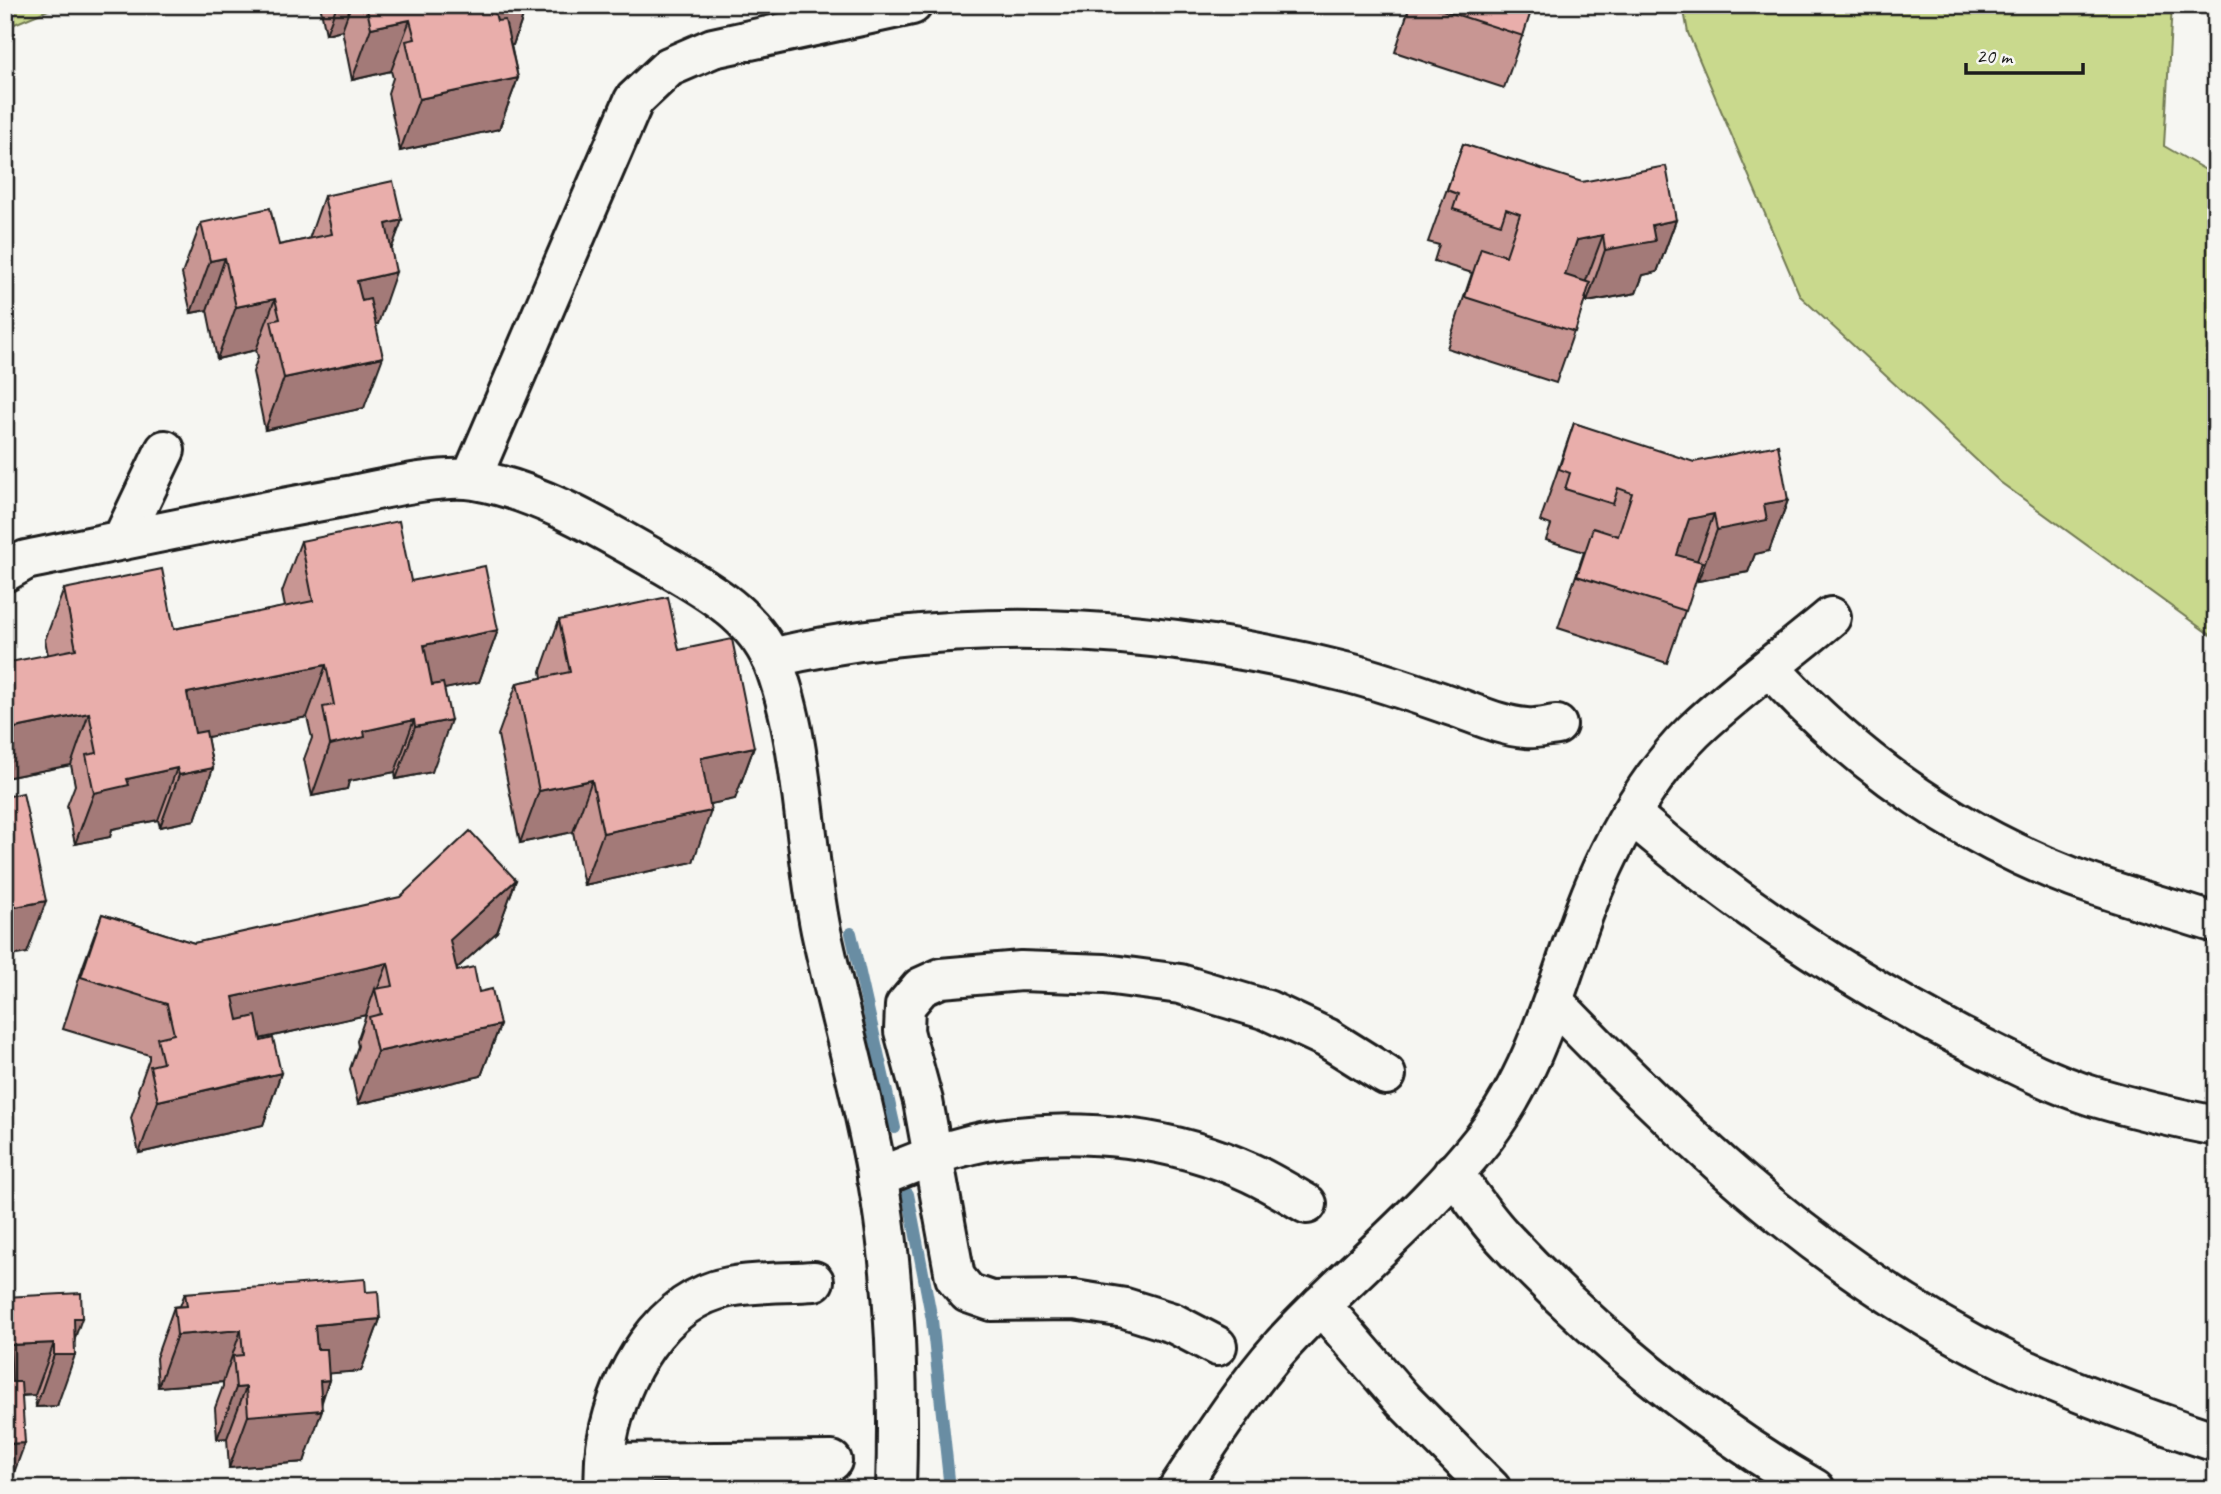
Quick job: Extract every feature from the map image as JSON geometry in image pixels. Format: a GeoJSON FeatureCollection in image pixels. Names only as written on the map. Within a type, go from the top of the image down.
{"type":"FeatureCollection","features":[{"type":"Feature","properties":{"kind":"street"},"geometry":{"type":"LineString","coordinates":[[471,479],[635,100],[669,67],[713,48],[912,5]]}},
{"type":"Feature","properties":{"kind":"street"},"geometry":{"type":"LineString","coordinates":[[122,540],[165,450]]}},
{"type":"Feature","properties":{"kind":"street"},"geometry":{"type":"LineString","coordinates":[[5,572],[26,561],[122,540],[410,484],[471,479],[526,493],[626,543],[711,592],[747,622],[771,658],[796,759],[814,898],[877,1178],[895,1345],[896,1489]]}},
{"type":"Feature","properties":{"kind":"street"},"geometry":{"type":"LineString","coordinates":[[1178,1489],[1234,1405],[1295,1331],[1485,1137],[1520,1080],[1555,1003],[1609,855],[1632,814],[1693,732],[1831,617]]}},
{"type":"Feature","properties":{"kind":"street"},"geometry":{"type":"LineString","coordinates":[[771,658],[833,643],[973,629],[1053,629],[1161,637],[1350,673],[1499,723],[1527,729],[1557,725]]}},
{"type":"Feature","properties":{"kind":"street"},"geometry":{"type":"LineString","coordinates":[[1770,667],[1807,708],[1847,745],[1952,820],[2012,851],[2073,877],[2216,923]]}},
{"type":"Feature","properties":{"kind":"street"},"geometry":{"type":"LineString","coordinates":[[1632,814],[1713,882],[1792,938],[1902,1006],[2007,1060],[2090,1095],[2216,1126]]}},
{"type":"Feature","properties":{"kind":"street"},"geometry":{"type":"LineString","coordinates":[[1217,1346],[1173,1323],[1125,1308],[1074,1300],[991,1301],[968,1293],[954,1278],[934,1154],[904,1031],[905,1006],[921,987],[941,978],[1049,972],[1104,974],[1180,984],[1267,1010],[1327,1038],[1386,1074]]}},
{"type":"Feature","properties":{"kind":"street"},"geometry":{"type":"LineString","coordinates":[[1555,1003],[1682,1129],[1747,1188],[1830,1254],[1909,1306],[2009,1362],[2216,1442]]}},
{"type":"Feature","properties":{"kind":"street"},"geometry":{"type":"LineString","coordinates":[[877,1178],[934,1154],[997,1139],[1062,1134],[1126,1137],[1190,1150],[1251,1173],[1307,1204]]}},
{"type":"Feature","properties":{"kind":"street"},"geometry":{"type":"LineString","coordinates":[[1453,1172],[1500,1234],[1570,1305],[1668,1388],[1788,1473],[1815,1489]]}},
{"type":"Feature","properties":{"kind":"street"},"geometry":{"type":"LineString","coordinates":[[814,1282],[728,1287],[686,1303],[655,1330],[628,1377],[607,1440],[604,1476],[832,1461]]}},
{"type":"Feature","properties":{"kind":"street"},"geometry":{"type":"LineString","coordinates":[[1321,1305],[1402,1399],[1490,1489]]}},
{"type":"Feature","properties":{"kind":"green space"},"geometry":{"type":"Polygon","coordinates":[[[5,5],[60,5],[5,28],[5,5]]]}},
{"type":"Feature","properties":{"kind":"green space"},"geometry":{"type":"Polygon","coordinates":[[[1683,5],[2172,5],[2164,146],[2216,176],[2216,639],[2000,482],[1800,296],[1688,33],[1683,5]]]}},
{"type":"Feature","properties":{"kind":"building"},"geometry":{"type":"Polygon","coordinates":[[[366,5],[493,5],[497,21],[505,20],[518,78],[419,99],[406,41],[415,39],[410,20],[371,28],[366,5]]]}},
{"type":"Feature","properties":{"kind":"building"},"geometry":{"type":"Polygon","coordinates":[[[1427,5],[1533,5],[1523,36],[1427,5]]]}},
{"type":"Feature","properties":{"kind":"building"},"geometry":{"type":"Polygon","coordinates":[[[1463,144],[1582,182],[1666,166],[1676,220],[1652,225],[1655,241],[1605,250],[1603,235],[1577,240],[1565,275],[1590,283],[1575,332],[1465,297],[1481,248],[1506,256],[1520,214],[1506,209],[1501,224],[1453,209],[1458,194],[1447,190],[1463,144]]]}},
{"type":"Feature","properties":{"kind":"building"},"geometry":{"type":"Polygon","coordinates":[[[393,181],[402,220],[386,224],[396,272],[357,281],[362,301],[370,299],[383,357],[284,378],[271,321],[280,319],[275,299],[236,307],[225,258],[210,261],[201,223],[270,208],[279,245],[332,234],[324,196],[393,181]]]}},
{"type":"Feature","properties":{"kind":"building"},"geometry":{"type":"Polygon","coordinates":[[[1574,423],[1694,462],[1778,445],[1788,500],[1764,504],[1767,520],[1717,530],[1714,514],[1689,519],[1677,555],[1702,562],[1686,611],[1577,576],[1593,528],[1618,536],[1632,493],[1618,488],[1613,504],[1565,489],[1570,473],[1559,469],[1574,423]]]}},
{"type":"Feature","properties":{"kind":"building"},"geometry":{"type":"Polygon","coordinates":[[[399,521],[411,581],[485,566],[498,630],[424,645],[432,685],[443,683],[451,720],[415,727],[414,720],[364,731],[365,737],[330,745],[323,707],[334,705],[326,665],[187,693],[195,733],[206,731],[213,768],[179,775],[177,768],[127,779],[129,785],[94,793],[86,755],[97,753],[89,713],[15,728],[5,683],[5,663],[76,649],[64,589],[162,569],[174,629],[313,601],[301,541],[399,521]]]}},
{"type":"Feature","properties":{"kind":"building"},"geometry":{"type":"Polygon","coordinates":[[[668,597],[679,650],[732,639],[754,747],[701,758],[711,811],[603,833],[592,780],[539,791],[517,683],[570,672],[559,620],[668,597]]]}},
{"type":"Feature","properties":{"kind":"building"},"geometry":{"type":"Polygon","coordinates":[[[23,793],[46,901],[5,909],[5,797],[23,793]]]}},
{"type":"Feature","properties":{"kind":"building"},"geometry":{"type":"Polygon","coordinates":[[[470,831],[516,880],[450,940],[457,971],[474,967],[479,992],[492,989],[500,1025],[377,1052],[369,1017],[381,1014],[375,989],[393,986],[388,963],[233,997],[238,1020],[256,1016],[261,1041],[273,1038],[281,1073],[158,1101],[150,1066],[163,1063],[157,1038],[174,1034],[167,1004],[81,977],[102,914],[194,943],[400,897],[470,831]]]}},
{"type":"Feature","properties":{"kind":"building"},"geometry":{"type":"Polygon","coordinates":[[[365,1279],[366,1292],[378,1291],[380,1319],[315,1325],[317,1349],[327,1349],[329,1380],[320,1381],[322,1410],[248,1416],[246,1387],[236,1388],[233,1356],[243,1355],[241,1330],[177,1335],[174,1307],[187,1306],[185,1293],[365,1279]]]}},
{"type":"Feature","properties":{"kind":"building"},"geometry":{"type":"Polygon","coordinates":[[[81,1293],[82,1318],[74,1318],[75,1355],[54,1355],[54,1343],[10,1345],[12,1382],[21,1382],[25,1443],[5,1444],[5,1297],[81,1293]]]}},
{"type":"Feature","properties":{"kind":"waterway"},"geometry":{"type":"LineString","coordinates":[[851,933],[895,1128]]}},
{"type":"Feature","properties":{"kind":"waterway"},"geometry":{"type":"LineString","coordinates":[[908,1194],[932,1320],[950,1489]]}}]}
